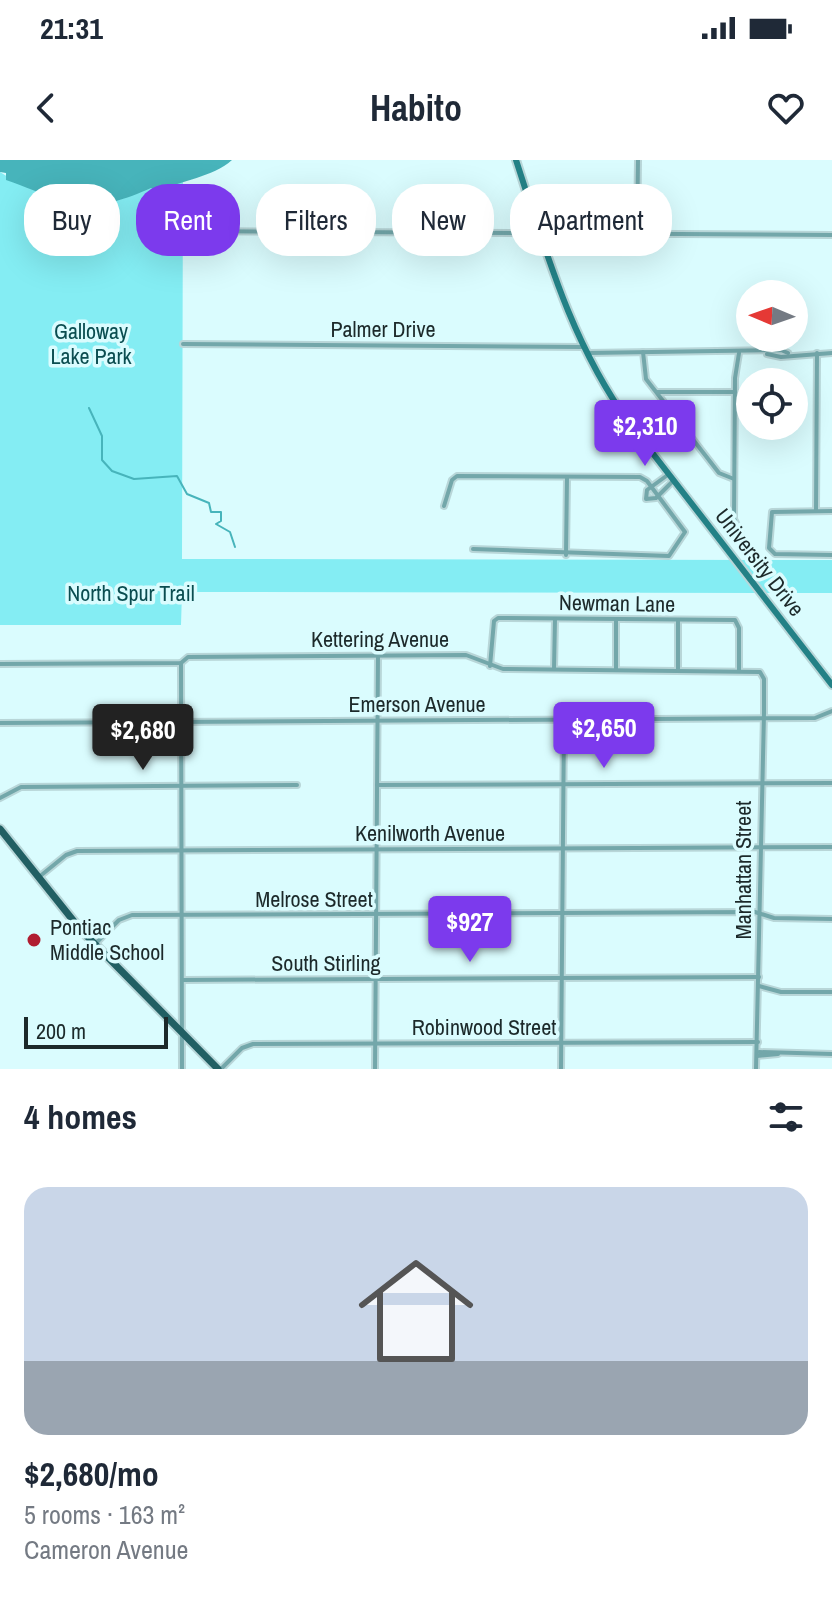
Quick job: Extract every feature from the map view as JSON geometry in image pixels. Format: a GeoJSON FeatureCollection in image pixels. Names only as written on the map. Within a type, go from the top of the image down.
{"type":"FeatureCollection","features":[{"type":"Feature","properties":{"kind":"main road","name":"University Drive"},"geometry":{"type":"LineString","coordinates":[[516,160],[524,184]]}},
{"type":"Feature","properties":{"kind":"main road","name":"University Drive"},"geometry":{"type":"LineString","coordinates":[[549,256],[584,350],[617,405],[832,685]]}},
{"type":"Feature","properties":{"kind":"main road"},"geometry":{"type":"LineString","coordinates":[[0,829],[94,945],[219,1069]]}},
{"type":"Feature","properties":{"kind":"street"},"geometry":{"type":"LineString","coordinates":[[638,160],[638,184]]}},
{"type":"Feature","properties":{"kind":"street"},"geometry":{"type":"LineString","coordinates":[[240,231],[510,233]]}},
{"type":"Feature","properties":{"kind":"street"},"geometry":{"type":"LineString","coordinates":[[672,234],[832,235]]}},
{"type":"Feature","properties":{"kind":"street","name":"Palmer Drive"},"geometry":{"type":"LineString","coordinates":[[183,344],[765,353],[781,357],[788,353],[832,353]]}},
{"type":"Feature","properties":{"kind":"street"},"geometry":{"type":"LineString","coordinates":[[643,352],[645,376],[656,392],[721,475],[734,479]]}},
{"type":"Feature","properties":{"kind":"street"},"geometry":{"type":"LineString","coordinates":[[739,353],[735,392],[734,521],[741,533]]}},
{"type":"Feature","properties":{"kind":"street"},"geometry":{"type":"LineString","coordinates":[[816,511],[817,353]]}},
{"type":"Feature","properties":{"kind":"street"},"geometry":{"type":"LineString","coordinates":[[656,392],[735,392]]}},
{"type":"Feature","properties":{"kind":"street"},"geometry":{"type":"LineString","coordinates":[[669,474],[646,491],[646,498],[654,499],[674,480]]}},
{"type":"Feature","properties":{"kind":"street"},"geometry":{"type":"LineString","coordinates":[[444,506],[452,480],[457,476],[640,477],[651,486],[685,531],[672,555],[566,555],[473,549]]}},
{"type":"Feature","properties":{"kind":"street"},"geometry":{"type":"LineString","coordinates":[[566,555],[567,477]]}},
{"type":"Feature","properties":{"kind":"street"},"geometry":{"type":"LineString","coordinates":[[832,511],[771,512],[770,550],[775,554],[832,555]]}},
{"type":"Feature","properties":{"kind":"street"},"geometry":{"type":"LineString","coordinates":[[554,669],[555,618]]}},
{"type":"Feature","properties":{"kind":"street","name":"Newman Lane"},"geometry":{"type":"LineString","coordinates":[[490,666],[496,619],[735,620],[739,628],[739,671]]}},
{"type":"Feature","properties":{"kind":"street"},"geometry":{"type":"LineString","coordinates":[[616,619],[616,670]]}},
{"type":"Feature","properties":{"kind":"street"},"geometry":{"type":"LineString","coordinates":[[678,619],[678,670]]}},
{"type":"Feature","properties":{"kind":"street"},"geometry":{"type":"LineString","coordinates":[[375,1069],[378,655]]}},
{"type":"Feature","properties":{"kind":"street","name":"Kettering Avenue"},"geometry":{"type":"LineString","coordinates":[[0,664],[181,663],[187,657],[469,655],[490,666],[761,673]]}},
{"type":"Feature","properties":{"kind":"street"},"geometry":{"type":"LineString","coordinates":[[181,663],[182,1069]]}},
{"type":"Feature","properties":{"kind":"street","name":"Manhattan Street"},"geometry":{"type":"LineString","coordinates":[[756,1069],[761,673]]}},
{"type":"Feature","properties":{"kind":"street","name":"Emerson Avenue"},"geometry":{"type":"LineString","coordinates":[[0,723],[817,718],[832,711]]}},
{"type":"Feature","properties":{"kind":"street"},"geometry":{"type":"LineString","coordinates":[[561,1069],[564,719]]}},
{"type":"Feature","properties":{"kind":"street"},"geometry":{"type":"LineString","coordinates":[[377,785],[832,783]]}},
{"type":"Feature","properties":{"kind":"street"},"geometry":{"type":"LineString","coordinates":[[0,798],[20,787],[297,785]]}},
{"type":"Feature","properties":{"kind":"street","name":"Kenilworth Avenue"},"geometry":{"type":"LineString","coordinates":[[37,878],[75,851],[832,847]]}},
{"type":"Feature","properties":{"kind":"street","name":"Melrose Street"},"geometry":{"type":"LineString","coordinates":[[94,945],[124,917],[562,913],[759,914],[774,918],[832,919]]}},
{"type":"Feature","properties":{"kind":"street","name":"South Stirling"},"geometry":{"type":"LineString","coordinates":[[182,980],[759,977]]}},
{"type":"Feature","properties":{"kind":"street"},"geometry":{"type":"LineString","coordinates":[[758,985],[781,992],[832,992]]}},
{"type":"Feature","properties":{"kind":"street","name":"Robinwood Street"},"geometry":{"type":"LineString","coordinates":[[219,1069],[248,1044],[758,1042]]}},
{"type":"Feature","properties":{"kind":"street"},"geometry":{"type":"LineString","coordinates":[[757,1054],[832,1054]]}},
{"type":"Feature","properties":{"kind":"green space","name":"Galloway Lake Park"},"geometry":{"type":"Polygon","coordinates":[[[183,160],[183,184],[136,184],[136,256],[183,256],[182,559],[832,560],[832,593],[182,592],[181,625],[0,625],[0,172],[8,177],[183,160]]]}},
{"type":"Feature","properties":{"kind":"shaded area"},"geometry":{"type":"Polygon","coordinates":[[[0,160],[232,160],[215,171],[177,184],[136,184],[136,194],[120,200],[120,184],[24,184],[24,187],[6,180],[6,173],[0,172],[0,160]]]}},
{"type":"Feature","properties":{"kind":"waterway"},"geometry":{"type":"LineString","coordinates":[[89,408],[102,436],[102,460],[112,471],[134,479],[177,476],[187,494],[209,503],[211,512],[221,512],[221,521],[216,524],[230,532],[235,547]]}},
{"type":"Feature","properties":{"kind":"place","name":"Pontiac Middle School"},"geometry":{"type":"Point","coordinates":[34,940]}},
{"type":"Feature","properties":{"kind":"park label","name":"North Spur Trail"},"geometry":{"type":"Point","coordinates":[131,593]}}]}
